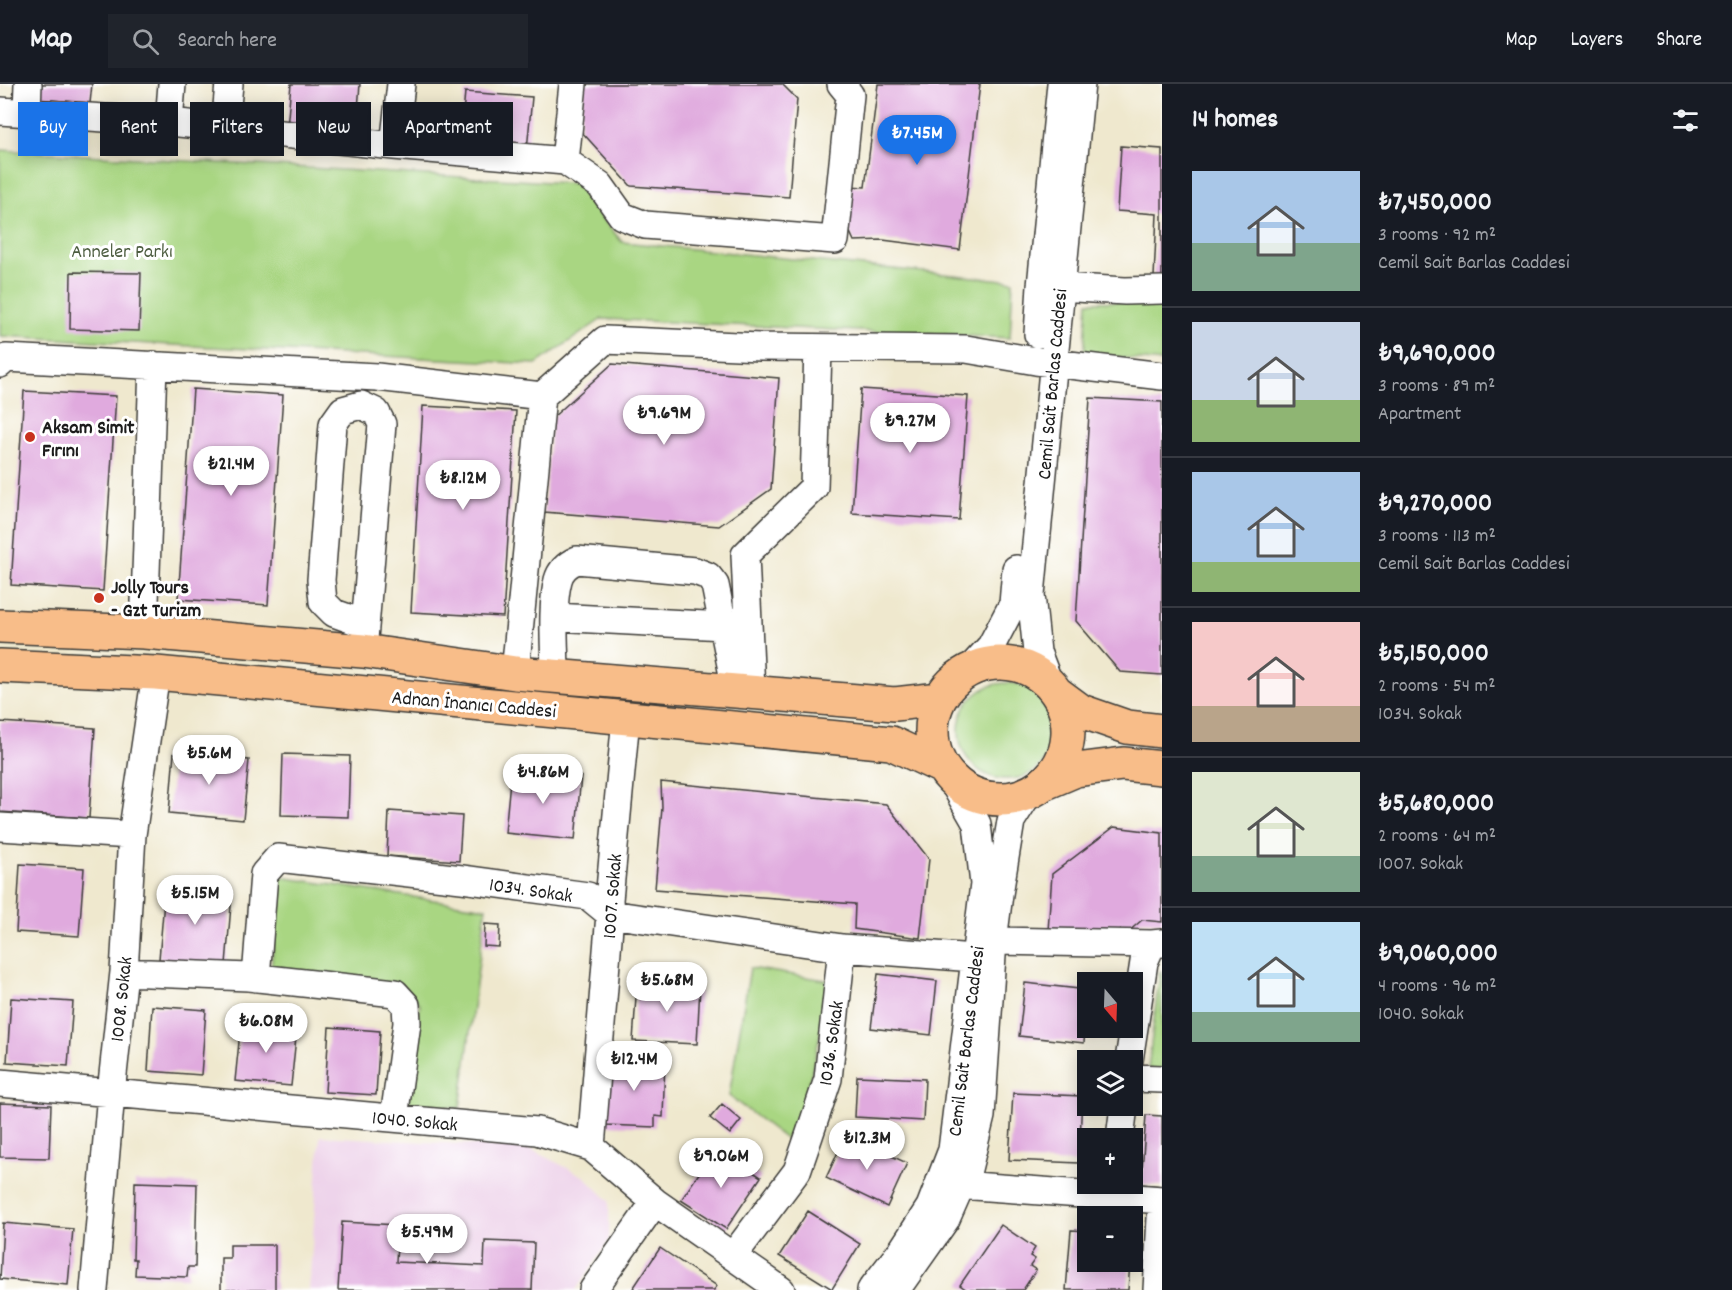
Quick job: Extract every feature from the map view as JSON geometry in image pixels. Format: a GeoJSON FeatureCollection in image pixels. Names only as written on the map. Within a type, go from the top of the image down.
{"type":"FeatureCollection","features":[{"type":"Feature","properties":{"kind":"main road","name":"Adnan İnanıcı Caddesi"},"geometry":{"type":"LineString","coordinates":[[0,626],[364,638],[515,673],[895,704],[939,699]]}},
{"type":"Feature","properties":{"kind":"main road"},"geometry":{"type":"LineString","coordinates":[[1162,731],[1127,727],[1081,711],[1025,667],[1011,663],[990,663],[969,670],[947,687],[934,712],[932,741],[936,755],[946,772],[962,788],[988,798],[1017,797],[1076,770],[1123,764],[1162,768]]}},
{"type":"Feature","properties":{"kind":"main road","name":"Adnan İnanıcı Caddesi"},"geometry":{"type":"LineString","coordinates":[[0,666],[156,673],[891,743],[946,772]]}},
{"type":"Feature","properties":{"kind":"main road"},"geometry":{"type":"LineString","coordinates":[[1036,788],[1060,762],[1068,735],[1064,706],[1053,688]]}},
{"type":"Feature","properties":{"kind":"street"},"geometry":{"type":"LineString","coordinates":[[27,102],[28,84]]}},
{"type":"Feature","properties":{"kind":"street"},"geometry":{"type":"LineString","coordinates":[[171,102],[172,84]]}},
{"type":"Feature","properties":{"kind":"street"},"geometry":{"type":"LineString","coordinates":[[228,102],[230,84]]}},
{"type":"Feature","properties":{"kind":"street"},"geometry":{"type":"LineString","coordinates":[[398,102],[400,84]]}},
{"type":"Feature","properties":{"kind":"street"},"geometry":{"type":"LineString","coordinates":[[565,161],[573,84]]}},
{"type":"Feature","properties":{"kind":"street"},"geometry":{"type":"LineString","coordinates":[[508,156],[565,161],[600,185],[622,216],[645,225],[835,240],[850,95],[841,84]]}},
{"type":"Feature","properties":{"kind":"street","name":"Cemil Sait Barlas Caddesi"},"geometry":{"type":"LineString","coordinates":[[1053,688],[1037,652],[1031,595],[1061,84]]}},
{"type":"Feature","properties":{"kind":"street","name":"Cemil Sait Barlas Caddesi"},"geometry":{"type":"LineString","coordinates":[[1050,286],[1081,84]]}},
{"type":"Feature","properties":{"kind":"street"},"geometry":{"type":"LineString","coordinates":[[0,111],[18,112]]}},
{"type":"Feature","properties":{"kind":"street"},"geometry":{"type":"LineString","coordinates":[[284,134],[383,145]]}},
{"type":"Feature","properties":{"kind":"street"},"geometry":{"type":"LineString","coordinates":[[1050,286],[1125,291],[1162,290]]}},
{"type":"Feature","properties":{"kind":"street"},"geometry":{"type":"LineString","coordinates":[[515,673],[542,396],[605,340],[818,348],[966,349],[1044,362],[1162,376]]}},
{"type":"Feature","properties":{"kind":"street"},"geometry":{"type":"LineString","coordinates":[[743,691],[745,555],[814,487],[818,348]]}},
{"type":"Feature","properties":{"kind":"street"},"geometry":{"type":"LineString","coordinates":[[0,364],[6,358],[377,377],[542,396]]}},
{"type":"Feature","properties":{"kind":"street","name":"Cemil Sait Barlas Caddesi"},"geometry":{"type":"LineString","coordinates":[[969,670],[991,646],[1013,604],[1044,362]]}},
{"type":"Feature","properties":{"kind":"street"},"geometry":{"type":"LineString","coordinates":[[144,632],[153,365]]}},
{"type":"Feature","properties":{"kind":"street"},"geometry":{"type":"LineString","coordinates":[[361,405],[376,412],[382,424],[364,638],[323,602],[321,580],[333,424],[343,410],[361,405]]}},
{"type":"Feature","properties":{"kind":"street"},"geometry":{"type":"LineString","coordinates":[[555,676],[555,617],[558,578],[567,564],[577,560],[695,571],[708,576],[715,585],[743,691]]}},
{"type":"Feature","properties":{"kind":"street"},"geometry":{"type":"LineString","coordinates":[[555,617],[724,626]]}},
{"type":"Feature","properties":{"kind":"street","name":"1008. Sokak"},"geometry":{"type":"LineString","coordinates":[[94,1290],[124,972],[132,835],[156,673]]}},
{"type":"Feature","properties":{"kind":"street","name":"1007. Sokak"},"geometry":{"type":"LineString","coordinates":[[591,1147],[610,914],[609,900],[626,718]]}},
{"type":"Feature","properties":{"kind":"street","name":"Cemil Sait Barlas Caddesi"},"geometry":{"type":"LineString","coordinates":[[896,1290],[946,1219],[968,1169],[981,1116],[984,884],[977,824],[946,772]]}},
{"type":"Feature","properties":{"kind":"street","name":"Cemil Sait Barlas Caddesi"},"geometry":{"type":"LineString","coordinates":[[872,1290],[930,1207],[952,1150],[984,949],[1011,821],[1036,788]]}},
{"type":"Feature","properties":{"kind":"street"},"geometry":{"type":"LineString","coordinates":[[0,827],[132,835]]}},
{"type":"Feature","properties":{"kind":"street","name":"1034. Sokak"},"geometry":{"type":"LineString","coordinates":[[256,978],[264,874],[278,858],[588,896],[610,914],[842,948],[984,949],[1157,944]]}},
{"type":"Feature","properties":{"kind":"street"},"geometry":{"type":"LineString","coordinates":[[1130,1050],[1143,962],[1157,944]]}},
{"type":"Feature","properties":{"kind":"street","name":"1036. Sokak"},"geometry":{"type":"LineString","coordinates":[[733,1256],[796,1171],[810,1133],[828,1078],[842,948]]}},
{"type":"Feature","properties":{"kind":"street"},"geometry":{"type":"LineString","coordinates":[[124,972],[256,978],[395,993],[406,1005],[407,1023],[394,1118]]}},
{"type":"Feature","properties":{"kind":"street"},"geometry":{"type":"LineString","coordinates":[[1143,1078],[1162,1079]]}},
{"type":"Feature","properties":{"kind":"street","name":"1040. Sokak"},"geometry":{"type":"LineString","coordinates":[[0,1083],[537,1131],[591,1147],[655,1202],[781,1290]]}},
{"type":"Feature","properties":{"kind":"street"},"geometry":{"type":"LineString","coordinates":[[960,1185],[1077,1189]]}},
{"type":"Feature","properties":{"kind":"street"},"geometry":{"type":"LineString","coordinates":[[1134,1194],[1162,1200],[1157,1290]]}},
{"type":"Feature","properties":{"kind":"street"},"geometry":{"type":"LineString","coordinates":[[593,1290],[655,1202]]}},
{"type":"Feature","properties":{"kind":"shaded area"},"geometry":{"type":"Polygon","coordinates":[[[320,1136],[528,1148],[585,1177],[609,1201],[609,1240],[576,1290],[309,1290],[320,1136]]]}},
{"type":"Feature","properties":{"kind":"green space","name":"Anneler Parkı"},"geometry":{"type":"Polygon","coordinates":[[[0,150],[18,151],[18,156],[88,155],[584,184],[594,208],[622,242],[1013,281],[1010,338],[602,319],[536,364],[0,336],[0,150]]]}},
{"type":"Feature","properties":{"kind":"green space"},"geometry":{"type":"Polygon","coordinates":[[[1162,301],[1162,362],[1084,354],[1088,302],[1162,301]]]}},
{"type":"Feature","properties":{"kind":"green space"},"geometry":{"type":"Polygon","coordinates":[[[1007,683],[1025,687],[1041,697],[1051,713],[1055,731],[1051,749],[1041,765],[1025,775],[1007,779],[989,775],[973,765],[963,749],[959,731],[963,713],[973,697],[989,687],[1007,683]]]}},
{"type":"Feature","properties":{"kind":"green space"},"geometry":{"type":"Polygon","coordinates":[[[280,877],[486,908],[460,1108],[408,1104],[420,1005],[413,996],[271,970],[280,877]]]}},
{"type":"Feature","properties":{"kind":"green space"},"geometry":{"type":"Polygon","coordinates":[[[750,968],[832,981],[797,1137],[787,1140],[729,1096],[750,968]]]}},
{"type":"Feature","properties":{"kind":"green space"},"geometry":{"type":"Polygon","coordinates":[[[1160,971],[1162,972],[1162,1070],[1148,1069],[1160,971]]]}},
{"type":"Feature","properties":{"kind":"building"},"geometry":{"type":"Polygon","coordinates":[[[37,84],[92,84],[90,103],[36,99],[37,84]]]}},
{"type":"Feature","properties":{"kind":"building"},"geometry":{"type":"Polygon","coordinates":[[[291,84],[360,84],[359,102],[296,102],[296,129],[287,128],[291,84]]]}},
{"type":"Feature","properties":{"kind":"building"},"geometry":{"type":"Polygon","coordinates":[[[584,84],[782,84],[797,99],[789,197],[631,186],[580,130],[584,84]]]}},
{"type":"Feature","properties":{"kind":"building"},"geometry":{"type":"Polygon","coordinates":[[[878,84],[980,84],[960,250],[883,240],[854,241],[844,219],[848,186],[865,187],[878,84]]]}},
{"type":"Feature","properties":{"kind":"building"},"geometry":{"type":"Polygon","coordinates":[[[465,92],[532,97],[527,150],[513,149],[513,102],[464,102],[465,92]]]}},
{"type":"Feature","properties":{"kind":"building"},"geometry":{"type":"Polygon","coordinates":[[[1121,146],[1162,149],[1162,278],[1154,277],[1157,214],[1117,211],[1121,146]]]}},
{"type":"Feature","properties":{"kind":"building"},"geometry":{"type":"Polygon","coordinates":[[[71,272],[141,273],[139,331],[70,329],[71,272]]]}},
{"type":"Feature","properties":{"kind":"building"},"geometry":{"type":"Polygon","coordinates":[[[612,364],[779,378],[771,489],[719,526],[544,512],[552,418],[612,364]]]}},
{"type":"Feature","properties":{"kind":"building"},"geometry":{"type":"Polygon","coordinates":[[[193,389],[283,395],[268,605],[178,599],[193,389]]]}},
{"type":"Feature","properties":{"kind":"building"},"geometry":{"type":"Polygon","coordinates":[[[861,389],[968,396],[959,520],[852,513],[861,389]]]}},
{"type":"Feature","properties":{"kind":"building"},"geometry":{"type":"Polygon","coordinates":[[[24,391],[116,396],[103,591],[11,585],[24,391]]]}},
{"type":"Feature","properties":{"kind":"building"},"geometry":{"type":"Polygon","coordinates":[[[1090,398],[1162,402],[1162,675],[1120,672],[1076,621],[1090,398]]]}},
{"type":"Feature","properties":{"kind":"building"},"geometry":{"type":"Polygon","coordinates":[[[423,406],[516,411],[503,617],[411,612],[423,406]]]}},
{"type":"Feature","properties":{"kind":"building"},"geometry":{"type":"Polygon","coordinates":[[[0,722],[95,728],[89,818],[0,812],[0,722]]]}},
{"type":"Feature","properties":{"kind":"building"},"geometry":{"type":"Polygon","coordinates":[[[174,753],[249,760],[243,820],[169,813],[174,753]]]}},
{"type":"Feature","properties":{"kind":"building"},"geometry":{"type":"Polygon","coordinates":[[[283,754],[350,756],[348,817],[281,815],[283,754]]]}},
{"type":"Feature","properties":{"kind":"building"},"geometry":{"type":"Polygon","coordinates":[[[511,770],[581,776],[575,840],[505,833],[511,770]]]}},
{"type":"Feature","properties":{"kind":"building"},"geometry":{"type":"Polygon","coordinates":[[[661,782],[886,804],[929,859],[920,938],[854,929],[855,904],[655,889],[662,808],[661,782]]]}},
{"type":"Feature","properties":{"kind":"building"},"geometry":{"type":"Polygon","coordinates":[[[389,811],[462,816],[459,861],[387,856],[389,811]]]}},
{"type":"Feature","properties":{"kind":"building"},"geometry":{"type":"Polygon","coordinates":[[[1114,827],[1162,833],[1162,922],[1142,920],[1128,932],[1048,931],[1052,874],[1114,827]]]}},
{"type":"Feature","properties":{"kind":"building"},"geometry":{"type":"Polygon","coordinates":[[[20,864],[84,868],[79,936],[16,932],[20,864]]]}},
{"type":"Feature","properties":{"kind":"building"},"geometry":{"type":"Polygon","coordinates":[[[165,889],[232,894],[226,964],[159,959],[165,889]]]}},
{"type":"Feature","properties":{"kind":"building"},"geometry":{"type":"Polygon","coordinates":[[[485,924],[500,925],[499,947],[484,946],[485,924]]]}},
{"type":"Feature","properties":{"kind":"building"},"geometry":{"type":"Polygon","coordinates":[[[878,974],[937,981],[931,1035],[871,1028],[878,974]]]}},
{"type":"Feature","properties":{"kind":"building"},"geometry":{"type":"Polygon","coordinates":[[[637,982],[700,986],[697,1044],[633,1041],[637,982]]]}},
{"type":"Feature","properties":{"kind":"building"},"geometry":{"type":"Polygon","coordinates":[[[1025,983],[1077,989],[1077,1038],[1084,1038],[1084,1043],[1019,1036],[1025,983]]]}},
{"type":"Feature","properties":{"kind":"building"},"geometry":{"type":"Polygon","coordinates":[[[11,998],[73,1002],[68,1066],[7,1062],[11,998]]]}},
{"type":"Feature","properties":{"kind":"building"},"geometry":{"type":"Polygon","coordinates":[[[152,1006],[206,1010],[201,1075],[148,1071],[152,1006]]]}},
{"type":"Feature","properties":{"kind":"building"},"geometry":{"type":"Polygon","coordinates":[[[241,1022],[297,1027],[291,1086],[235,1081],[241,1022]]]}},
{"type":"Feature","properties":{"kind":"building"},"geometry":{"type":"Polygon","coordinates":[[[329,1027],[380,1031],[376,1095],[325,1092],[329,1027]]]}},
{"type":"Feature","properties":{"kind":"building"},"geometry":{"type":"Polygon","coordinates":[[[607,1059],[665,1060],[663,1117],[655,1116],[655,1127],[605,1125],[607,1059]]]}},
{"type":"Feature","properties":{"kind":"building"},"geometry":{"type":"Polygon","coordinates":[[[857,1076],[925,1079],[923,1121],[855,1117],[857,1076]]]}},
{"type":"Feature","properties":{"kind":"building"},"geometry":{"type":"Polygon","coordinates":[[[1013,1093],[1077,1096],[1077,1116],[1081,1116],[1081,1128],[1077,1128],[1077,1163],[1009,1160],[1013,1093]]]}},
{"type":"Feature","properties":{"kind":"building"},"geometry":{"type":"Polygon","coordinates":[[[0,1103],[51,1105],[49,1158],[0,1157],[0,1103]]]}},
{"type":"Feature","properties":{"kind":"building"},"geometry":{"type":"Polygon","coordinates":[[[722,1104],[741,1120],[730,1134],[710,1118],[722,1104]]]}},
{"type":"Feature","properties":{"kind":"building"},"geometry":{"type":"Polygon","coordinates":[[[1146,1115],[1162,1116],[1162,1186],[1143,1184],[1146,1115]]]}},
{"type":"Feature","properties":{"kind":"building"},"geometry":{"type":"Polygon","coordinates":[[[846,1135],[907,1163],[887,1207],[826,1178],[846,1135]]]}},
{"type":"Feature","properties":{"kind":"building"},"geometry":{"type":"Polygon","coordinates":[[[716,1148],[761,1177],[726,1229],[681,1200],[716,1148]]]}},
{"type":"Feature","properties":{"kind":"building"},"geometry":{"type":"Polygon","coordinates":[[[135,1182],[197,1184],[195,1267],[188,1267],[187,1277],[135,1275],[136,1259],[133,1259],[135,1182]]]}},
{"type":"Feature","properties":{"kind":"building"},"geometry":{"type":"Polygon","coordinates":[[[808,1211],[860,1244],[832,1289],[779,1256],[808,1211]]]}},
{"type":"Feature","properties":{"kind":"building"},"geometry":{"type":"Polygon","coordinates":[[[342,1222],[398,1225],[396,1262],[484,1266],[485,1241],[534,1243],[532,1290],[338,1290],[342,1222]]]}},
{"type":"Feature","properties":{"kind":"building"},"geometry":{"type":"Polygon","coordinates":[[[3,1223],[73,1229],[68,1285],[0,1279],[3,1223]]]}},
{"type":"Feature","properties":{"kind":"building"},"geometry":{"type":"Polygon","coordinates":[[[1001,1225],[1035,1248],[1030,1256],[1035,1259],[1030,1266],[1036,1270],[1023,1290],[967,1290],[960,1285],[1001,1225]]]}},
{"type":"Feature","properties":{"kind":"building"},"geometry":{"type":"Polygon","coordinates":[[[1071,1230],[1077,1230],[1077,1272],[1129,1272],[1128,1290],[1066,1290],[1071,1230]]]}},
{"type":"Feature","properties":{"kind":"building"},"geometry":{"type":"Polygon","coordinates":[[[230,1245],[275,1245],[275,1290],[221,1290],[221,1258],[230,1258],[230,1245]]]}},
{"type":"Feature","properties":{"kind":"building"},"geometry":{"type":"Polygon","coordinates":[[[660,1248],[717,1286],[714,1290],[632,1290],[660,1248]]]}},
{"type":"Feature","properties":{"kind":"place","name":"Aksam Simit Fırını"},"geometry":{"type":"Point","coordinates":[30,437]}},
{"type":"Feature","properties":{"kind":"place","name":"Jolly Tours - Gzt Turizm"},"geometry":{"type":"Point","coordinates":[99,598]}}]}
